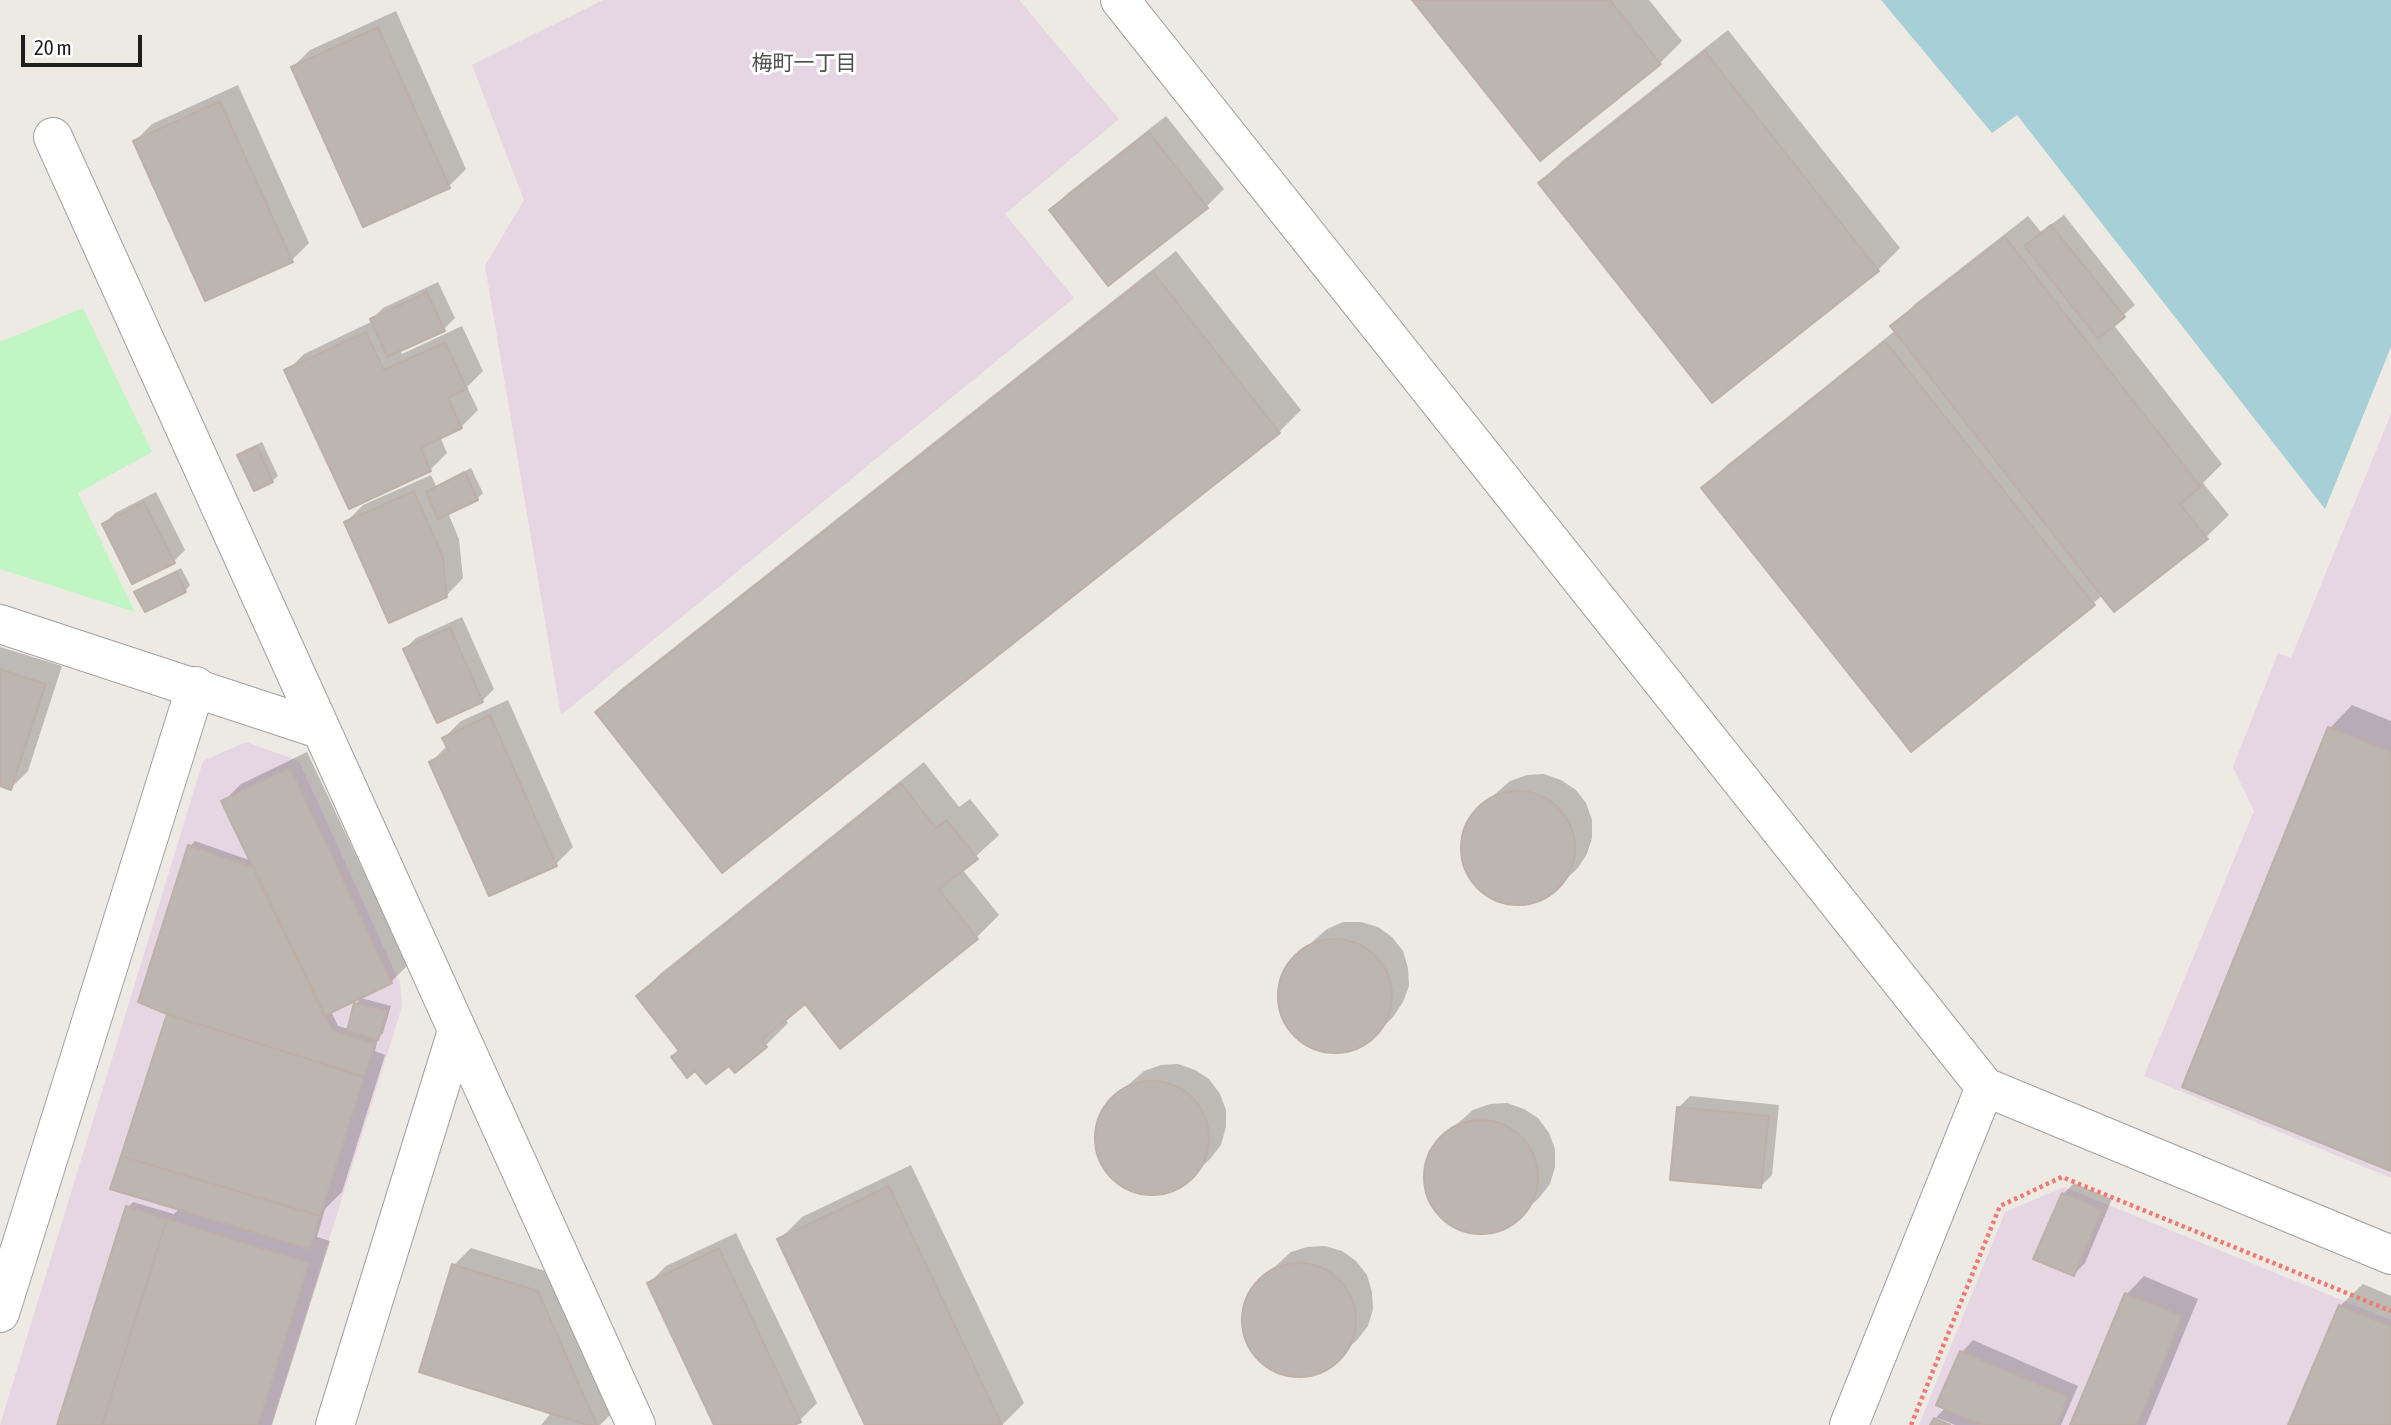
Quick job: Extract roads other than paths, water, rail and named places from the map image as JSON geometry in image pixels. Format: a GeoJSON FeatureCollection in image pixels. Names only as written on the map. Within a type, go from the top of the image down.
{"type":"FeatureCollection","features":[{"type":"Feature","properties":{"kind":"street"},"geometry":{"type":"LineString","coordinates":[[1120,0],[1985,1087],[2391,1255]]}},
{"type":"Feature","properties":{"kind":"street"},"geometry":{"type":"LineString","coordinates":[[53,136],[636,1425]]}},
{"type":"Feature","properties":{"kind":"street"},"geometry":{"type":"LineString","coordinates":[[0,624],[319,729]]}},
{"type":"Feature","properties":{"kind":"street"},"geometry":{"type":"LineString","coordinates":[[0,1313],[197,687]]}},
{"type":"Feature","properties":{"kind":"street"},"geometry":{"type":"LineString","coordinates":[[335,1425],[457,1031]]}},
{"type":"Feature","properties":{"kind":"street"},"geometry":{"type":"LineString","coordinates":[[1849,1425],[1985,1087]]}},
{"type":"Feature","properties":{"kind":"water"},"geometry":{"type":"Polygon","coordinates":[[[1881,0],[2391,0],[2391,347],[2325,509],[2017,115],[1992,133],[1881,0]]]}},
{"type":"Feature","properties":{"kind":"district","name":"梅町一丁目"},"geometry":{"type":"Point","coordinates":[804,63]}}]}
